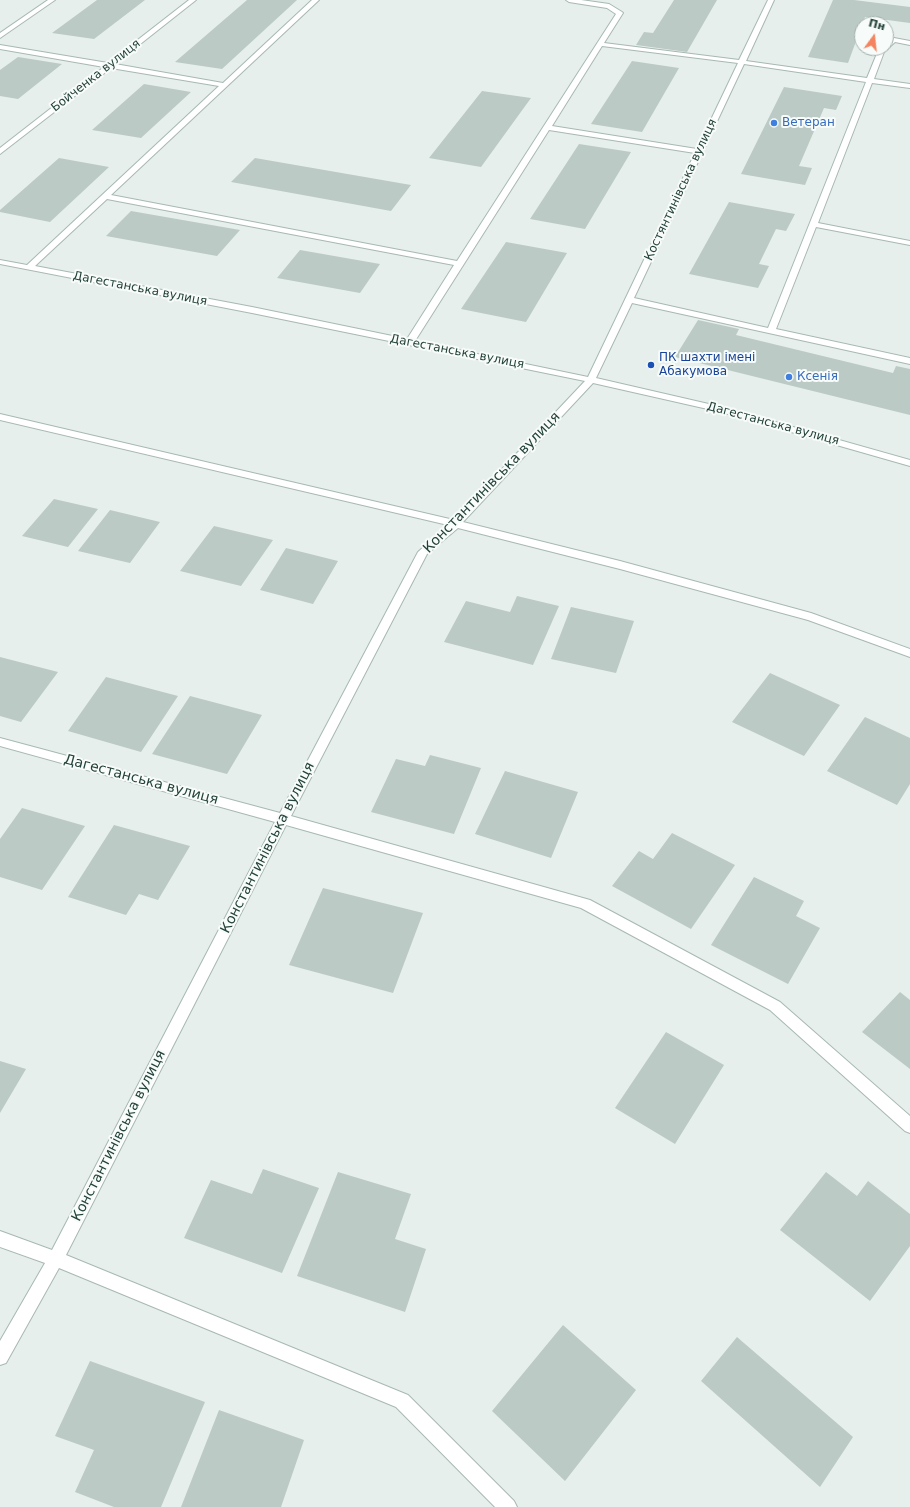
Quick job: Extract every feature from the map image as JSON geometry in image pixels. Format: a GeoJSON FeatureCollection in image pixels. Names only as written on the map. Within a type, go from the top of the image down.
{"type":"FeatureCollection","features":[{"type":"Feature","properties":{"kind":"street"},"geometry":{"type":"LineString","coordinates":[[0,36],[52,0]]}},
{"type":"Feature","properties":{"kind":"street","name":"Бойченка вулиця"},"geometry":{"type":"LineString","coordinates":[[0,152],[193,0]]}},
{"type":"Feature","properties":{"kind":"street"},"geometry":{"type":"LineString","coordinates":[[30,267],[316,0]]}},
{"type":"Feature","properties":{"kind":"street"},"geometry":{"type":"LineString","coordinates":[[409,343],[620,13],[609,6],[569,0]]}},
{"type":"Feature","properties":{"kind":"street","name":"Костянтинівська вулиця"},"geometry":{"type":"LineString","coordinates":[[591,380],[771,0]]}},
{"type":"Feature","properties":{"kind":"street"},"geometry":{"type":"LineString","coordinates":[[894,40],[910,43]]}},
{"type":"Feature","properties":{"kind":"street"},"geometry":{"type":"LineString","coordinates":[[600,44],[742,62],[910,86]]}},
{"type":"Feature","properties":{"kind":"street"},"geometry":{"type":"LineString","coordinates":[[0,47],[225,85]]}},
{"type":"Feature","properties":{"kind":"street"},"geometry":{"type":"LineString","coordinates":[[771,331],[878,56]]}},
{"type":"Feature","properties":{"kind":"street"},"geometry":{"type":"LineString","coordinates":[[547,127],[699,152]]}},
{"type":"Feature","properties":{"kind":"street"},"geometry":{"type":"LineString","coordinates":[[106,196],[460,264]]}},
{"type":"Feature","properties":{"kind":"street"},"geometry":{"type":"LineString","coordinates":[[812,224],[910,244]]}},
{"type":"Feature","properties":{"kind":"street","name":"Дагестанська вулиця"},"geometry":{"type":"LineString","coordinates":[[0,262],[591,380],[723,410],[910,463]]}},
{"type":"Feature","properties":{"kind":"street"},"geometry":{"type":"LineString","coordinates":[[629,300],[909,359]]}},
{"type":"Feature","properties":{"kind":"street","name":"Константинівська вулиця"},"geometry":{"type":"LineString","coordinates":[[0,1357],[56,1259],[283,819],[423,552],[456,524],[591,380]]}},
{"type":"Feature","properties":{"kind":"street"},"geometry":{"type":"LineString","coordinates":[[0,417],[456,524],[620,565],[811,617],[910,653]]}},
{"type":"Feature","properties":{"kind":"street","name":"Дагестанська вулиця"},"geometry":{"type":"LineString","coordinates":[[0,742],[283,819],[585,904],[775,1006],[910,1126]]}},
{"type":"Feature","properties":{"kind":"street"},"geometry":{"type":"LineString","coordinates":[[0,1239],[56,1259],[402,1401],[508,1507]]}},
{"type":"Feature","properties":{"kind":"building"},"geometry":{"type":"Polygon","coordinates":[[[97,0],[145,0],[94,39],[52,33],[97,0]]]}},
{"type":"Feature","properties":{"kind":"building"},"geometry":{"type":"Polygon","coordinates":[[[247,0],[297,0],[222,69],[175,62],[247,0]]]}},
{"type":"Feature","properties":{"kind":"building"},"geometry":{"type":"Polygon","coordinates":[[[674,0],[717,0],[687,52],[636,45],[644,32],[653,33],[674,0]]]}},
{"type":"Feature","properties":{"kind":"building"},"geometry":{"type":"Polygon","coordinates":[[[833,0],[854,0],[910,7],[910,23],[894,21],[894,16],[854,16],[854,47],[848,63],[808,57],[833,0]]]}},
{"type":"Feature","properties":{"kind":"building"},"geometry":{"type":"Polygon","coordinates":[[[18,57],[62,64],[18,99],[0,96],[0,70],[18,57]]]}},
{"type":"Feature","properties":{"kind":"building"},"geometry":{"type":"Polygon","coordinates":[[[632,61],[679,68],[642,132],[591,124],[632,61]]]}},
{"type":"Feature","properties":{"kind":"building"},"geometry":{"type":"Polygon","coordinates":[[[144,84],[191,92],[141,138],[92,130],[144,84]]]}},
{"type":"Feature","properties":{"kind":"building"},"geometry":{"type":"Polygon","coordinates":[[[784,87],[842,96],[836,110],[824,108],[799,166],[812,168],[805,185],[741,174],[784,87]]]}},
{"type":"Feature","properties":{"kind":"building"},"geometry":{"type":"Polygon","coordinates":[[[482,91],[531,98],[481,167],[429,158],[482,91]]]}},
{"type":"Feature","properties":{"kind":"building"},"geometry":{"type":"Polygon","coordinates":[[[579,144],[631,152],[585,229],[530,219],[579,144]]]}},
{"type":"Feature","properties":{"kind":"building"},"geometry":{"type":"Polygon","coordinates":[[[59,158],[109,167],[50,222],[0,212],[0,210],[59,158]]]}},
{"type":"Feature","properties":{"kind":"building"},"geometry":{"type":"Polygon","coordinates":[[[255,158],[411,185],[391,211],[231,182],[255,158]]]}},
{"type":"Feature","properties":{"kind":"building"},"geometry":{"type":"Polygon","coordinates":[[[729,202],[795,214],[786,231],[776,229],[759,264],[769,266],[758,288],[689,274],[729,202]]]}},
{"type":"Feature","properties":{"kind":"building"},"geometry":{"type":"Polygon","coordinates":[[[131,211],[240,230],[217,256],[106,236],[131,211]]]}},
{"type":"Feature","properties":{"kind":"building"},"geometry":{"type":"Polygon","coordinates":[[[506,242],[567,253],[526,322],[461,309],[506,242]]]}},
{"type":"Feature","properties":{"kind":"building"},"geometry":{"type":"Polygon","coordinates":[[[300,250],[380,264],[360,293],[277,278],[300,250]]]}},
{"type":"Feature","properties":{"kind":"building"},"geometry":{"type":"Polygon","coordinates":[[[698,320],[739,329],[736,335],[893,373],[896,366],[910,369],[910,415],[675,357],[698,320]]]}},
{"type":"Feature","properties":{"kind":"building"},"geometry":{"type":"Polygon","coordinates":[[[54,499],[98,509],[68,547],[22,536],[54,499]]]}},
{"type":"Feature","properties":{"kind":"building"},"geometry":{"type":"Polygon","coordinates":[[[110,510],[160,522],[130,563],[78,551],[110,510]]]}},
{"type":"Feature","properties":{"kind":"building"},"geometry":{"type":"Polygon","coordinates":[[[214,526],[273,540],[241,586],[180,571],[214,526]]]}},
{"type":"Feature","properties":{"kind":"building"},"geometry":{"type":"Polygon","coordinates":[[[286,548],[338,561],[313,604],[260,590],[286,548]]]}},
{"type":"Feature","properties":{"kind":"building"},"geometry":{"type":"Polygon","coordinates":[[[517,596],[559,606],[533,665],[444,642],[466,601],[510,612],[517,596]]]}},
{"type":"Feature","properties":{"kind":"building"},"geometry":{"type":"Polygon","coordinates":[[[571,607],[634,621],[616,673],[551,659],[571,607]]]}},
{"type":"Feature","properties":{"kind":"building"},"geometry":{"type":"Polygon","coordinates":[[[0,657],[58,672],[21,722],[0,716],[0,657]]]}},
{"type":"Feature","properties":{"kind":"building"},"geometry":{"type":"Polygon","coordinates":[[[770,673],[840,705],[804,756],[732,722],[770,673]]]}},
{"type":"Feature","properties":{"kind":"building"},"geometry":{"type":"Polygon","coordinates":[[[106,677],[178,696],[141,752],[68,731],[106,677]]]}},
{"type":"Feature","properties":{"kind":"building"},"geometry":{"type":"Polygon","coordinates":[[[190,696],[262,715],[227,774],[152,754],[190,696]]]}},
{"type":"Feature","properties":{"kind":"building"},"geometry":{"type":"Polygon","coordinates":[[[865,717],[910,738],[910,784],[897,805],[827,771],[865,717]]]}},
{"type":"Feature","properties":{"kind":"building"},"geometry":{"type":"Polygon","coordinates":[[[430,755],[481,768],[454,834],[371,812],[396,759],[425,766],[430,755]]]}},
{"type":"Feature","properties":{"kind":"building"},"geometry":{"type":"Polygon","coordinates":[[[505,771],[578,792],[551,858],[475,834],[505,771]]]}},
{"type":"Feature","properties":{"kind":"building"},"geometry":{"type":"Polygon","coordinates":[[[22,808],[85,826],[42,890],[0,877],[0,839],[22,808]]]}},
{"type":"Feature","properties":{"kind":"building"},"geometry":{"type":"Polygon","coordinates":[[[114,825],[190,846],[158,900],[139,894],[126,915],[68,897],[114,825]]]}},
{"type":"Feature","properties":{"kind":"building"},"geometry":{"type":"Polygon","coordinates":[[[672,833],[735,865],[691,929],[612,886],[639,851],[653,859],[672,833]]]}},
{"type":"Feature","properties":{"kind":"building"},"geometry":{"type":"Polygon","coordinates":[[[754,877],[804,901],[796,916],[820,928],[788,984],[711,945],[754,877]]]}},
{"type":"Feature","properties":{"kind":"building"},"geometry":{"type":"Polygon","coordinates":[[[323,888],[423,913],[393,993],[289,965],[323,888]]]}},
{"type":"Feature","properties":{"kind":"building"},"geometry":{"type":"Polygon","coordinates":[[[900,992],[910,1000],[910,1069],[862,1032],[900,992]]]}},
{"type":"Feature","properties":{"kind":"building"},"geometry":{"type":"Polygon","coordinates":[[[666,1032],[724,1065],[675,1144],[615,1108],[666,1032]]]}},
{"type":"Feature","properties":{"kind":"building"},"geometry":{"type":"Polygon","coordinates":[[[0,1061],[26,1069],[0,1113],[0,1061]]]}},
{"type":"Feature","properties":{"kind":"building"},"geometry":{"type":"Polygon","coordinates":[[[263,1169],[319,1188],[282,1273],[184,1238],[211,1180],[252,1194],[263,1169]]]}},
{"type":"Feature","properties":{"kind":"building"},"geometry":{"type":"Polygon","coordinates":[[[338,1172],[411,1194],[395,1239],[426,1249],[405,1312],[297,1276],[338,1172]]]}},
{"type":"Feature","properties":{"kind":"building"},"geometry":{"type":"Polygon","coordinates":[[[826,1172],[857,1196],[868,1181],[910,1214],[910,1246],[870,1301],[780,1230],[826,1172]]]}},
{"type":"Feature","properties":{"kind":"building"},"geometry":{"type":"Polygon","coordinates":[[[563,1325],[636,1390],[565,1481],[492,1411],[563,1325]]]}},
{"type":"Feature","properties":{"kind":"building"},"geometry":{"type":"Polygon","coordinates":[[[737,1337],[853,1437],[820,1487],[701,1381],[737,1337]]]}},
{"type":"Feature","properties":{"kind":"building"},"geometry":{"type":"Polygon","coordinates":[[[90,1361],[205,1402],[161,1507],[114,1507],[75,1492],[94,1450],[55,1436],[90,1361]]]}},
{"type":"Feature","properties":{"kind":"building"},"geometry":{"type":"Polygon","coordinates":[[[219,1410],[304,1440],[281,1507],[181,1507],[219,1410]]]}},
{"type":"Feature","properties":{"kind":"place","name":"Ветеран"},"geometry":{"type":"Point","coordinates":[774,123]}},
{"type":"Feature","properties":{"kind":"place","name":"ПК шахти імені Абакумова"},"geometry":{"type":"Point","coordinates":[651,365]}},
{"type":"Feature","properties":{"kind":"place","name":"Ксенія"},"geometry":{"type":"Point","coordinates":[789,377]}}]}
